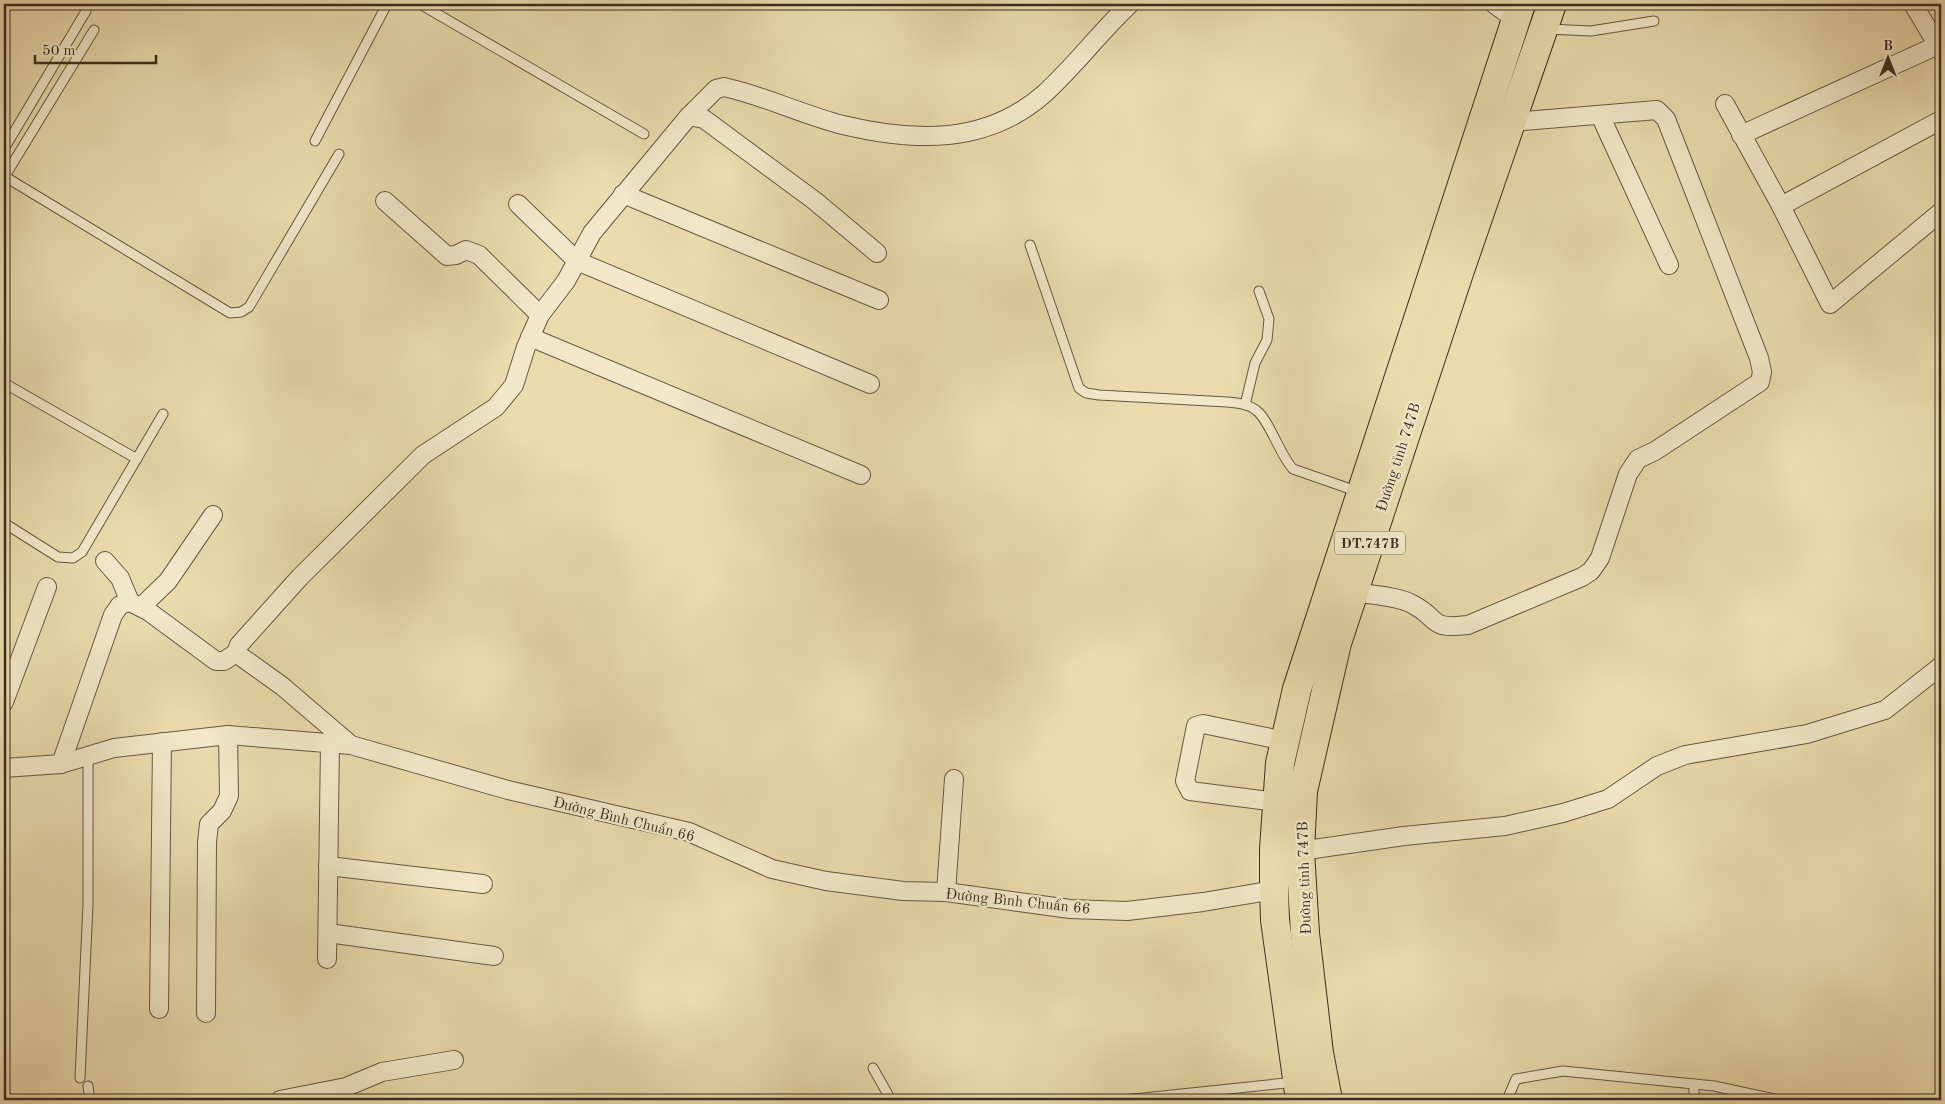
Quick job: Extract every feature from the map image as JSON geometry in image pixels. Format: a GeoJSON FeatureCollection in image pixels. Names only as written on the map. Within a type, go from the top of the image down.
{"type":"FeatureCollection","features":[{"type":"Feature","properties":{"kind":"main road","name":"Đường tỉnh 747B"},"geometry":{"type":"LineString","coordinates":[[1328,1100],[1319,1053],[1306,943],[1300,851],[1303,791],[1337,643],[1354,592],[1519,12]]}},
{"type":"Feature","properties":{"kind":"main road","name":"Đường tỉnh 747B"},"geometry":{"type":"LineString","coordinates":[[1298,1091],[1275,920],[1274,890],[1280,763],[1297,689],[1361,492],[1511,122],[1548,16]]}},
{"type":"Feature","properties":{"kind":"street"},"geometry":{"type":"LineString","coordinates":[[1494,4],[1519,12]]}},
{"type":"Feature","properties":{"kind":"street"},"geometry":{"type":"LineString","coordinates":[[1742,135],[1939,48],[1913,4]]}},
{"type":"Feature","properties":{"kind":"street"},"geometry":{"type":"LineString","coordinates":[[105,561],[120,578],[135,605],[216,661],[224,661],[236,653],[239,645],[300,577],[423,455],[496,407],[514,385],[530,337],[540,315],[566,281],[592,233],[689,116],[716,89],[724,87],[842,125],[894,134],[942,137],[981,130],[1014,115],[1043,94],[1124,6]]}},
{"type":"Feature","properties":{"kind":"street"},"geometry":{"type":"LineString","coordinates":[[1725,104],[1830,304],[1941,212]]}},
{"type":"Feature","properties":{"kind":"street"},"geometry":{"type":"LineString","coordinates":[[1354,592],[1412,604],[1440,626],[1450,628],[1468,625],[1582,577],[1600,558],[1628,474],[1638,459],[1655,451],[1760,382],[1762,372],[1759,358],[1666,119],[1657,110],[1511,122]]}},
{"type":"Feature","properties":{"kind":"street"},"geometry":{"type":"LineString","coordinates":[[1600,114],[1668,265]]}},
{"type":"Feature","properties":{"kind":"street"},"geometry":{"type":"LineString","coordinates":[[689,116],[704,119],[815,201],[877,253]]}},
{"type":"Feature","properties":{"kind":"street"},"geometry":{"type":"LineString","coordinates":[[1780,206],[1941,120]]}},
{"type":"Feature","properties":{"kind":"street"},"geometry":{"type":"LineString","coordinates":[[623,194],[879,300]]}},
{"type":"Feature","properties":{"kind":"street"},"geometry":{"type":"LineString","coordinates":[[385,201],[447,256],[456,255],[466,250],[479,254],[540,315]]}},
{"type":"Feature","properties":{"kind":"street"},"geometry":{"type":"LineString","coordinates":[[518,204],[577,261],[870,384]]}},
{"type":"Feature","properties":{"kind":"street"},"geometry":{"type":"LineString","coordinates":[[530,337],[861,475]]}},
{"type":"Feature","properties":{"kind":"street"},"geometry":{"type":"LineString","coordinates":[[61,764],[113,615],[120,605],[135,605],[168,582],[213,515]]}},
{"type":"Feature","properties":{"kind":"street"},"geometry":{"type":"LineString","coordinates":[[4,702],[47,587]]}},
{"type":"Feature","properties":{"kind":"street"},"geometry":{"type":"LineString","coordinates":[[236,653],[282,686],[351,745]]}},
{"type":"Feature","properties":{"kind":"street"},"geometry":{"type":"LineString","coordinates":[[1300,851],[1404,836],[1506,826],[1563,813],[1608,799],[1657,766],[1685,755],[1807,734],[1885,710],[1941,666]]}},
{"type":"Feature","properties":{"kind":"street"},"geometry":{"type":"LineString","coordinates":[[1277,802],[1190,791],[1185,781],[1186,772],[1196,726],[1203,724],[1285,741]]}},
{"type":"Feature","properties":{"kind":"street"},"geometry":{"type":"LineString","coordinates":[[206,1013],[207,842],[209,824],[222,811],[229,796],[228,735]]}},
{"type":"Feature","properties":{"kind":"street","name":"Đường Bình Chuẩn 66"},"geometry":{"type":"LineString","coordinates":[[4,768],[61,764],[114,748],[228,735],[351,745],[508,790],[689,832],[772,869],[826,881],[903,891],[946,892],[1070,909],[1127,910],[1203,902],[1274,890]]}},
{"type":"Feature","properties":{"kind":"street"},"geometry":{"type":"LineString","coordinates":[[159,1009],[162,742]]}},
{"type":"Feature","properties":{"kind":"street"},"geometry":{"type":"LineString","coordinates":[[327,959],[330,744]]}},
{"type":"Feature","properties":{"kind":"street"},"geometry":{"type":"LineString","coordinates":[[946,892],[954,779]]}},
{"type":"Feature","properties":{"kind":"street"},"geometry":{"type":"LineString","coordinates":[[328,866],[484,884]]}},
{"type":"Feature","properties":{"kind":"street"},"geometry":{"type":"LineString","coordinates":[[328,933],[494,956]]}},
{"type":"Feature","properties":{"kind":"street"},"geometry":{"type":"LineString","coordinates":[[280,1100],[346,1087],[382,1072],[454,1060]]}},
{"type":"Feature","properties":{"kind":"lane"},"geometry":{"type":"LineString","coordinates":[[4,149],[86,11],[85,4]]}},
{"type":"Feature","properties":{"kind":"lane"},"geometry":{"type":"LineString","coordinates":[[315,141],[387,4]]}},
{"type":"Feature","properties":{"kind":"lane"},"geometry":{"type":"LineString","coordinates":[[420,4],[644,134]]}},
{"type":"Feature","properties":{"kind":"lane"},"geometry":{"type":"LineString","coordinates":[[1548,16],[1591,31],[1654,21]]}},
{"type":"Feature","properties":{"kind":"lane"},"geometry":{"type":"LineString","coordinates":[[94,30],[4,176],[230,313],[241,312],[249,307],[339,154]]}},
{"type":"Feature","properties":{"kind":"lane"},"geometry":{"type":"LineString","coordinates":[[1030,245],[1079,388],[1086,393],[1099,395],[1227,402],[1246,405],[1259,412],[1286,462],[1293,469],[1361,492]]}},
{"type":"Feature","properties":{"kind":"lane"},"geometry":{"type":"LineString","coordinates":[[1246,405],[1254,363],[1267,340],[1269,319],[1258,291]]}},
{"type":"Feature","properties":{"kind":"lane"},"geometry":{"type":"LineString","coordinates":[[4,383],[136,460]]}},
{"type":"Feature","properties":{"kind":"lane"},"geometry":{"type":"LineString","coordinates":[[4,523],[58,557],[73,558],[82,552],[163,414]]}},
{"type":"Feature","properties":{"kind":"lane"},"geometry":{"type":"LineString","coordinates":[[80,1078],[88,904],[88,756]]}},
{"type":"Feature","properties":{"kind":"lane"},"geometry":{"type":"LineString","coordinates":[[873,1068],[891,1100]]}},
{"type":"Feature","properties":{"kind":"lane"},"geometry":{"type":"LineString","coordinates":[[1507,1100],[1516,1078],[1564,1071],[1714,1086],[1780,1100]]}},
{"type":"Feature","properties":{"kind":"lane"},"geometry":{"type":"LineString","coordinates":[[1694,1084],[1694,1100]]}},
{"type":"Feature","properties":{"kind":"lane"},"geometry":{"type":"LineString","coordinates":[[88,1086],[90,1100]]}},
{"type":"Feature","properties":{"kind":"lane"},"geometry":{"type":"LineString","coordinates":[[1124,1100],[1298,1091]]}}]}
